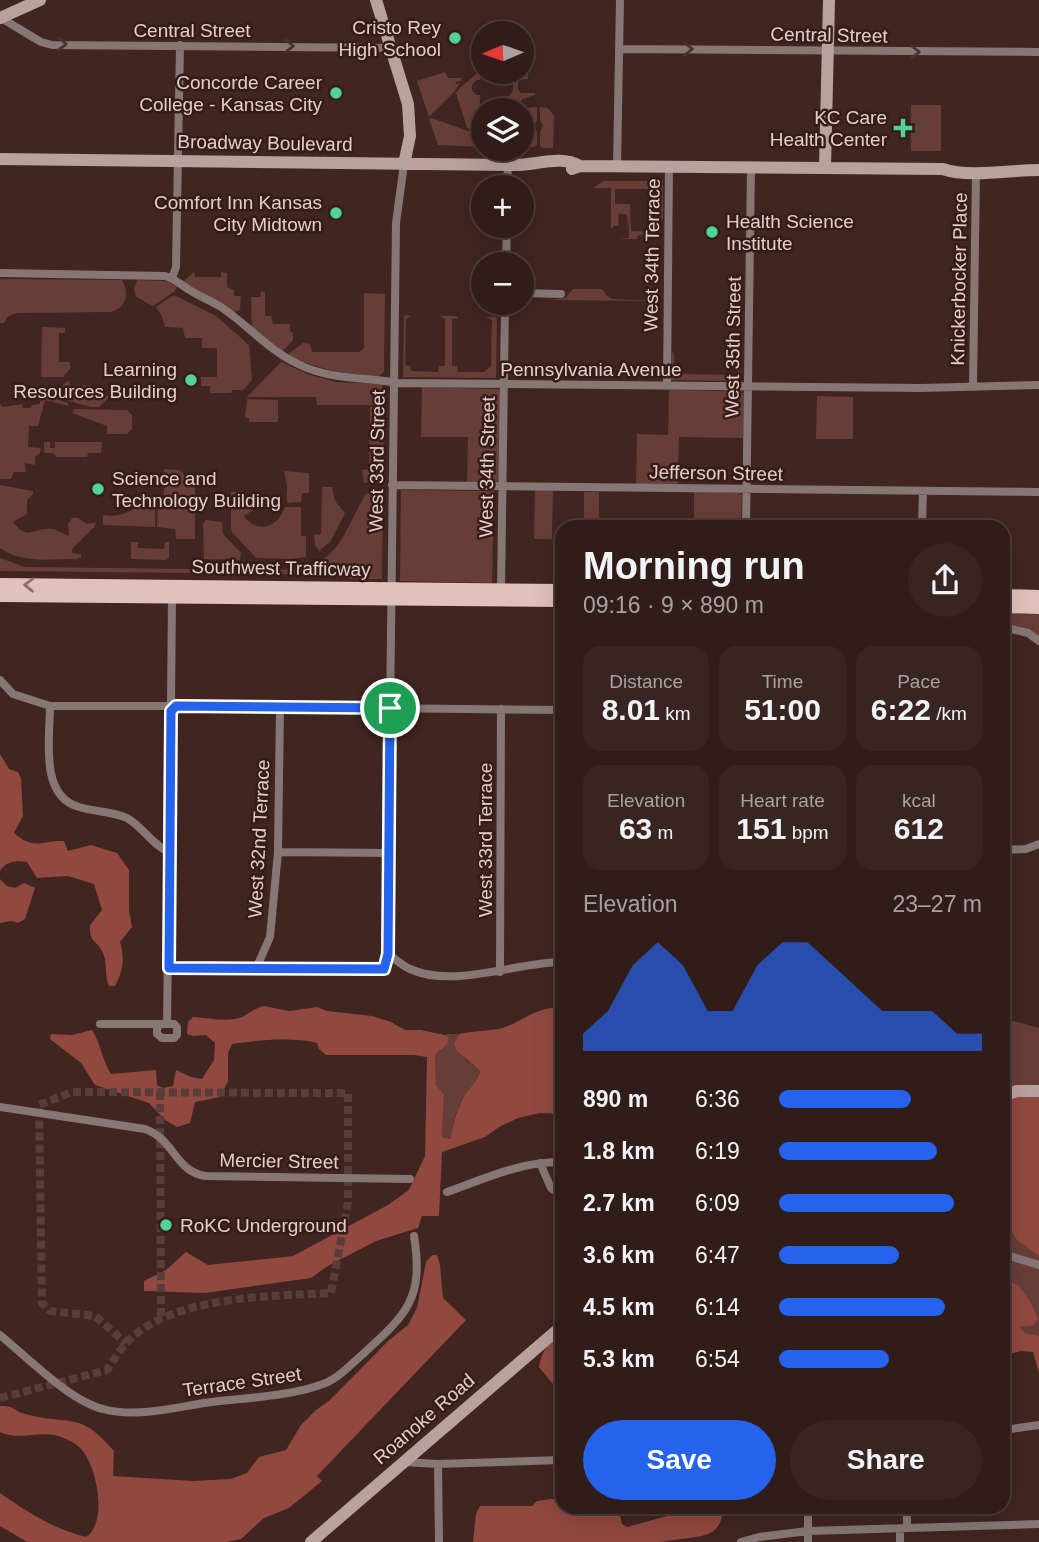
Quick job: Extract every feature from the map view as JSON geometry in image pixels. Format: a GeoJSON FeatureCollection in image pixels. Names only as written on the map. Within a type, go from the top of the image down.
{"type":"FeatureCollection","features":[{"type":"Feature","properties":{"kind":"main road"},"geometry":{"type":"LineString","coordinates":[[0,18],[40,0]]}},
{"type":"Feature","properties":{"kind":"main road"},"geometry":{"type":"LineString","coordinates":[[376,0],[408,104],[410,136],[404,164]]}},
{"type":"Feature","properties":{"kind":"main road"},"geometry":{"type":"LineString","coordinates":[[825,168],[829,0]]}},
{"type":"Feature","properties":{"kind":"main road","name":"Broadway Boulevard"},"geometry":{"type":"LineString","coordinates":[[0,159],[508,165],[557,161],[580,166],[943,169],[976,173],[1039,170]]}},
{"type":"Feature","properties":{"kind":"main road","name":"Broadway Boulevard"},"geometry":{"type":"LineString","coordinates":[[943,169],[953,165],[1001,166],[1010,170]]}},
{"type":"Feature","properties":{"kind":"main road","name":"Southwest Trafficway"},"geometry":{"type":"LineString","coordinates":[[0,584],[555,601]]}},
{"type":"Feature","properties":{"kind":"main road","name":"Southwest Trafficway"},"geometry":{"type":"LineString","coordinates":[[0,596],[172,597],[555,590]]}},
{"type":"Feature","properties":{"kind":"main road"},"geometry":{"type":"LineString","coordinates":[[1010,595],[1039,596]]}},
{"type":"Feature","properties":{"kind":"main road"},"geometry":{"type":"LineString","coordinates":[[1010,607],[1039,608]]}},
{"type":"Feature","properties":{"kind":"main road"},"geometry":{"type":"LineString","coordinates":[[1010,1094],[1039,1091]]}},
{"type":"Feature","properties":{"kind":"main road","name":"Roanoke Road"},"geometry":{"type":"LineString","coordinates":[[311,1542],[555,1332]]}},
{"type":"Feature","properties":{"kind":"street"},"geometry":{"type":"LineString","coordinates":[[617,166],[620,0]]}},
{"type":"Feature","properties":{"kind":"street","name":"Central Street"},"geometry":{"type":"LineString","coordinates":[[0,18],[52,45],[391,48]]}},
{"type":"Feature","properties":{"kind":"street"},"geometry":{"type":"LineString","coordinates":[[0,273],[146,274],[172,278],[176,267],[180,45]]}},
{"type":"Feature","properties":{"kind":"street","name":"Central Street"},"geometry":{"type":"LineString","coordinates":[[620,49],[1039,52]]}},
{"type":"Feature","properties":{"kind":"street","name":"West 33rd Street"},"geometry":{"type":"LineString","coordinates":[[256,969],[384,969],[388,954],[396,221],[404,164]]}},
{"type":"Feature","properties":{"kind":"street"},"geometry":{"type":"LineString","coordinates":[[508,165],[508,175]]}},
{"type":"Feature","properties":{"kind":"street","name":"West 34th Terrace"},"geometry":{"type":"LineString","coordinates":[[667,385],[669,166]]}},
{"type":"Feature","properties":{"kind":"street","name":"West 35th Street"},"geometry":{"type":"LineString","coordinates":[[746,520],[751,167]]}},
{"type":"Feature","properties":{"kind":"street","name":"Knickerbocker Place"},"geometry":{"type":"LineString","coordinates":[[973,387],[976,173]]}},
{"type":"Feature","properties":{"kind":"street","name":"Pennsylvania Avenue"},"geometry":{"type":"LineString","coordinates":[[172,278],[220,306],[269,347],[298,365],[339,377],[393,382],[504,385],[1039,385]]}},
{"type":"Feature","properties":{"kind":"street"},"geometry":{"type":"LineString","coordinates":[[534,293],[561,294]]}},
{"type":"Feature","properties":{"kind":"street","name":"West 34th Street"},"geometry":{"type":"LineString","coordinates":[[501,589],[506,315]]}},
{"type":"Feature","properties":{"kind":"street","name":"Jefferson Street"},"geometry":{"type":"LineString","coordinates":[[392,485],[1039,492]]}},
{"type":"Feature","properties":{"kind":"street"},"geometry":{"type":"LineString","coordinates":[[922,520],[923,491]]}},
{"type":"Feature","properties":{"kind":"street"},"geometry":{"type":"LineString","coordinates":[[100,1024],[164,1024],[169,968],[172,597]]}},
{"type":"Feature","properties":{"kind":"street"},"geometry":{"type":"LineString","coordinates":[[1010,628],[1028,632],[1039,641]]}},
{"type":"Feature","properties":{"kind":"street"},"geometry":{"type":"LineString","coordinates":[[0,680],[13,694],[50,706],[555,710]]}},
{"type":"Feature","properties":{"kind":"street"},"geometry":{"type":"LineString","coordinates":[[50,706],[50,770],[59,793],[78,807],[125,817],[169,852]]}},
{"type":"Feature","properties":{"kind":"street","name":"West 32nd Terrace"},"geometry":{"type":"LineString","coordinates":[[256,969],[270,937],[278,852],[280,707]]}},
{"type":"Feature","properties":{"kind":"street","name":"West 33rd Terrace"},"geometry":{"type":"LineString","coordinates":[[500,972],[501,709]]}},
{"type":"Feature","properties":{"kind":"street"},"geometry":{"type":"LineString","coordinates":[[1010,850],[1026,849],[1039,844]]}},
{"type":"Feature","properties":{"kind":"street"},"geometry":{"type":"LineString","coordinates":[[278,852],[389,853]]}},
{"type":"Feature","properties":{"kind":"street"},"geometry":{"type":"LineString","coordinates":[[388,954],[410,969],[426,974],[472,975],[500,972],[528,964],[555,962]]}},
{"type":"Feature","properties":{"kind":"street"},"geometry":{"type":"LineString","coordinates":[[169,968],[256,969]]}},
{"type":"Feature","properties":{"kind":"street","name":"Mercier Street"},"geometry":{"type":"LineString","coordinates":[[0,1107],[145,1129],[162,1138],[183,1165],[194,1174],[410,1179]]}},
{"type":"Feature","properties":{"kind":"street"},"geometry":{"type":"LineString","coordinates":[[447,1192],[515,1168],[555,1162]]}},
{"type":"Feature","properties":{"kind":"street"},"geometry":{"type":"LineString","coordinates":[[540,1163],[551,1188],[555,1191]]}},
{"type":"Feature","properties":{"kind":"street","name":"Terrace Street"},"geometry":{"type":"LineString","coordinates":[[0,1335],[71,1393],[103,1409],[138,1412],[309,1389],[336,1378],[405,1312],[414,1294],[417,1279],[414,1236]]}},
{"type":"Feature","properties":{"kind":"street"},"geometry":{"type":"LineString","coordinates":[[1010,1256],[1039,1265]]}},
{"type":"Feature","properties":{"kind":"street"},"geometry":{"type":"LineString","coordinates":[[1010,1429],[1039,1425]]}},
{"type":"Feature","properties":{"kind":"street"},"geometry":{"type":"LineString","coordinates":[[403,1462],[438,1464],[555,1460]]}},
{"type":"Feature","properties":{"kind":"street"},"geometry":{"type":"LineString","coordinates":[[438,1464],[439,1542]]}},
{"type":"Feature","properties":{"kind":"street"},"geometry":{"type":"LineString","coordinates":[[808,1514],[808,1542]]}},
{"type":"Feature","properties":{"kind":"street"},"geometry":{"type":"LineString","coordinates":[[900,1542],[906,1514]]}},
{"type":"Feature","properties":{"kind":"street"},"geometry":{"type":"LineString","coordinates":[[741,1542],[808,1531],[1039,1524]]}},
{"type":"Feature","properties":{"kind":"shaded area"},"geometry":{"type":"Polygon","coordinates":[[[445,72],[448,78],[461,78],[462,81],[455,82],[460,83],[454,92],[429,117],[417,81],[445,72]]]}},
{"type":"Feature","properties":{"kind":"shaded area"},"geometry":{"type":"Polygon","coordinates":[[[471,78],[472,90],[476,95],[480,95],[480,98],[471,98],[471,129],[467,128],[456,93],[471,78]]]}},
{"type":"Feature","properties":{"kind":"shaded area"},"geometry":{"type":"Polygon","coordinates":[[[518,84],[521,93],[535,95],[505,98],[513,91],[513,85],[518,84]]]}},
{"type":"Feature","properties":{"kind":"shaded area"},"geometry":{"type":"Polygon","coordinates":[[[911,105],[941,105],[941,151],[911,151],[911,105]]]}},
{"type":"Feature","properties":{"kind":"shaded area"},"geometry":{"type":"Polygon","coordinates":[[[534,107],[537,107],[537,121],[534,125],[534,107]]]}},
{"type":"Feature","properties":{"kind":"shaded area"},"geometry":{"type":"Polygon","coordinates":[[[540,107],[548,108],[554,116],[553,148],[542,148],[540,145],[543,126],[540,121],[540,107]]]}},
{"type":"Feature","properties":{"kind":"shaded area"},"geometry":{"type":"Polygon","coordinates":[[[429,119],[471,132],[471,147],[438,145],[429,119]]]}},
{"type":"Feature","properties":{"kind":"shaded area"},"geometry":{"type":"Polygon","coordinates":[[[534,128],[537,132],[537,145],[534,147],[534,128]]]}},
{"type":"Feature","properties":{"kind":"shaded area"},"geometry":{"type":"Polygon","coordinates":[[[603,181],[663,181],[663,220],[660,217],[660,189],[615,189],[615,204],[630,204],[631,231],[660,232],[660,235],[638,235],[637,239],[618,239],[629,238],[629,213],[628,234],[627,215],[619,213],[618,226],[611,229],[611,188],[593,188],[603,181]]]}},
{"type":"Feature","properties":{"kind":"shaded area"},"geometry":{"type":"Polygon","coordinates":[[[194,272],[195,277],[221,277],[221,272],[227,273],[227,287],[234,290],[234,296],[241,296],[240,310],[234,312],[184,281],[194,272]]]}},
{"type":"Feature","properties":{"kind":"shaded area"},"geometry":{"type":"Polygon","coordinates":[[[0,279],[122,280],[126,295],[123,304],[110,312],[17,313],[0,323],[0,279]]]}},
{"type":"Feature","properties":{"kind":"shaded area"},"geometry":{"type":"Polygon","coordinates":[[[137,280],[167,281],[177,287],[153,306],[136,297],[134,289],[137,280]]]}},
{"type":"Feature","properties":{"kind":"shaded area"},"geometry":{"type":"Polygon","coordinates":[[[573,289],[602,289],[612,299],[659,301],[550,300],[565,298],[573,289]]]}},
{"type":"Feature","properties":{"kind":"shaded area"},"geometry":{"type":"Polygon","coordinates":[[[261,291],[265,292],[265,316],[271,316],[273,324],[290,324],[293,340],[282,352],[252,329],[251,297],[260,297],[261,291]]]}},
{"type":"Feature","properties":{"kind":"shaded area"},"geometry":{"type":"Polygon","coordinates":[[[364,293],[385,294],[384,372],[379,376],[344,373],[321,368],[287,355],[303,343],[310,344],[312,352],[359,352],[364,348],[364,293]]]}},
{"type":"Feature","properties":{"kind":"shaded area"},"geometry":{"type":"Polygon","coordinates":[[[174,295],[216,316],[249,345],[252,380],[243,390],[210,393],[210,386],[201,386],[201,377],[217,377],[217,348],[202,348],[202,338],[185,338],[183,328],[165,327],[156,307],[174,295]]]}},
{"type":"Feature","properties":{"kind":"shaded area"},"geometry":{"type":"Polygon","coordinates":[[[404,315],[411,316],[406,319],[405,365],[410,366],[411,371],[438,372],[439,366],[445,366],[445,319],[440,316],[457,316],[458,319],[452,319],[452,366],[457,366],[458,372],[484,372],[491,366],[492,320],[486,317],[497,317],[496,378],[403,377],[404,315]]]}},
{"type":"Feature","properties":{"kind":"shaded area"},"geometry":{"type":"Polygon","coordinates":[[[42,327],[65,328],[65,333],[59,333],[59,362],[70,362],[70,369],[63,377],[41,377],[42,327]]]}},
{"type":"Feature","properties":{"kind":"shaded area"},"geometry":{"type":"Polygon","coordinates":[[[672,352],[674,368],[681,368],[682,374],[737,375],[739,367],[739,381],[671,380],[672,352]]]}},
{"type":"Feature","properties":{"kind":"shaded area"},"geometry":{"type":"Polygon","coordinates":[[[281,362],[310,375],[336,382],[382,384],[384,405],[317,405],[316,397],[247,397],[281,362]]]}},
{"type":"Feature","properties":{"kind":"shaded area"},"geometry":{"type":"Polygon","coordinates":[[[69,380],[70,386],[90,385],[93,395],[110,396],[99,407],[61,399],[61,387],[69,380]]]}},
{"type":"Feature","properties":{"kind":"shaded area"},"geometry":{"type":"Polygon","coordinates":[[[422,387],[501,391],[497,482],[467,482],[468,437],[421,437],[422,387]]]}},
{"type":"Feature","properties":{"kind":"shaded area"},"geometry":{"type":"Polygon","coordinates":[[[669,390],[741,391],[744,394],[743,438],[679,437],[678,485],[636,484],[637,434],[668,435],[669,390]]]}},
{"type":"Feature","properties":{"kind":"shaded area"},"geometry":{"type":"Polygon","coordinates":[[[41,393],[68,403],[68,406],[45,400],[38,426],[29,426],[28,447],[41,448],[35,457],[35,465],[25,463],[26,472],[14,472],[11,479],[0,479],[0,404],[3,407],[22,404],[23,408],[31,408],[32,405],[40,404],[41,393]]]}},
{"type":"Feature","properties":{"kind":"shaded area"},"geometry":{"type":"Polygon","coordinates":[[[817,396],[853,397],[853,439],[816,439],[817,396]]]}},
{"type":"Feature","properties":{"kind":"shaded area"},"geometry":{"type":"Polygon","coordinates":[[[247,399],[278,400],[278,422],[249,422],[249,418],[245,417],[247,399]]]}},
{"type":"Feature","properties":{"kind":"shaded area"},"geometry":{"type":"Polygon","coordinates":[[[370,407],[384,407],[383,476],[380,482],[364,483],[362,470],[369,469],[370,407]]]}},
{"type":"Feature","properties":{"kind":"shaded area"},"geometry":{"type":"Polygon","coordinates":[[[74,409],[127,410],[132,415],[132,429],[127,434],[107,434],[107,426],[72,413],[74,409]]]}},
{"type":"Feature","properties":{"kind":"shaded area"},"geometry":{"type":"Polygon","coordinates":[[[44,442],[50,442],[50,448],[55,448],[55,442],[102,442],[101,453],[88,453],[87,457],[57,457],[53,453],[44,453],[44,442]]]}},
{"type":"Feature","properties":{"kind":"shaded area"},"geometry":{"type":"Polygon","coordinates":[[[164,469],[179,470],[195,485],[195,539],[176,539],[175,529],[157,527],[158,500],[164,497],[164,469]]]}},
{"type":"Feature","properties":{"kind":"shaded area"},"geometry":{"type":"Polygon","coordinates":[[[284,471],[309,473],[309,493],[302,493],[301,502],[287,503],[284,471]]]}},
{"type":"Feature","properties":{"kind":"shaded area"},"geometry":{"type":"Polygon","coordinates":[[[0,485],[33,491],[27,500],[27,514],[13,522],[23,531],[52,529],[69,536],[68,524],[72,518],[78,518],[87,524],[96,522],[72,549],[72,553],[81,554],[81,557],[27,559],[0,548],[0,485]]]}},
{"type":"Feature","properties":{"kind":"shaded area"},"geometry":{"type":"Polygon","coordinates":[[[322,487],[332,487],[335,501],[345,513],[330,542],[319,551],[314,535],[321,534],[322,487]]]}},
{"type":"Feature","properties":{"kind":"shaded area"},"geometry":{"type":"Polygon","coordinates":[[[380,490],[383,494],[382,579],[352,579],[328,574],[269,574],[273,570],[294,569],[323,559],[341,540],[365,495],[370,491],[380,490]]]}},
{"type":"Feature","properties":{"kind":"shaded area"},"geometry":{"type":"Polygon","coordinates":[[[401,490],[494,491],[492,583],[400,581],[401,490]]]}},
{"type":"Feature","properties":{"kind":"shaded area"},"geometry":{"type":"Polygon","coordinates":[[[535,490],[553,491],[552,539],[534,539],[535,490]]]}},
{"type":"Feature","properties":{"kind":"shaded area"},"geometry":{"type":"Polygon","coordinates":[[[244,491],[253,510],[244,516],[249,522],[261,527],[278,520],[285,507],[301,507],[301,536],[306,536],[306,557],[256,558],[231,528],[231,492],[244,491]]]}},
{"type":"Feature","properties":{"kind":"shaded area"},"geometry":{"type":"Polygon","coordinates":[[[584,492],[599,492],[599,520],[584,520],[584,492]]]}},
{"type":"Feature","properties":{"kind":"shaded area"},"geometry":{"type":"Polygon","coordinates":[[[694,492],[742,495],[741,520],[694,520],[694,492]]]}},
{"type":"Feature","properties":{"kind":"shaded area"},"geometry":{"type":"Polygon","coordinates":[[[149,498],[155,500],[155,527],[103,525],[103,515],[128,512],[149,498]]]}},
{"type":"Feature","properties":{"kind":"shaded area"},"geometry":{"type":"Polygon","coordinates":[[[206,520],[222,522],[223,534],[241,553],[240,560],[204,559],[203,524],[206,520]]]}},
{"type":"Feature","properties":{"kind":"shaded area"},"geometry":{"type":"Polygon","coordinates":[[[131,542],[138,542],[138,548],[164,549],[165,542],[169,542],[169,558],[131,559],[131,542]]]}},
{"type":"Feature","properties":{"kind":"shaded area"},"geometry":{"type":"Polygon","coordinates":[[[0,558],[25,567],[189,569],[192,573],[0,571],[0,558]]]}},
{"type":"Feature","properties":{"kind":"shaded area"},"geometry":{"type":"Polygon","coordinates":[[[1010,613],[1039,614],[1039,637],[1019,626],[1010,625],[1010,613]]]}},
{"type":"Feature","properties":{"kind":"shaded area"},"geometry":{"type":"Polygon","coordinates":[[[0,754],[9,769],[18,772],[21,778],[23,816],[14,833],[33,843],[64,841],[68,851],[91,845],[117,853],[129,870],[129,910],[132,927],[120,942],[122,965],[115,986],[109,986],[104,955],[91,935],[90,925],[102,910],[94,884],[68,876],[37,878],[27,862],[23,861],[8,863],[0,871],[0,754]]]}},
{"type":"Feature","properties":{"kind":"shaded area"},"geometry":{"type":"Polygon","coordinates":[[[0,879],[7,886],[15,888],[24,883],[35,888],[25,919],[18,923],[0,923],[0,879]]]}},
{"type":"Feature","properties":{"kind":"shaded area"},"geometry":{"type":"Polygon","coordinates":[[[264,1006],[289,1011],[317,1007],[327,1011],[372,1016],[405,1030],[421,1030],[449,1036],[447,1044],[435,1055],[436,1085],[444,1094],[442,1137],[451,1139],[460,1105],[480,1071],[457,1051],[454,1044],[459,1034],[506,1027],[536,1012],[555,1008],[555,1114],[540,1113],[518,1118],[485,1137],[442,1152],[439,1216],[422,1216],[418,1228],[376,1241],[326,1267],[311,1278],[205,1293],[144,1291],[144,1281],[166,1270],[186,1252],[208,1265],[293,1256],[388,1205],[409,1190],[425,1156],[427,1057],[326,1055],[317,1043],[297,1040],[232,1044],[228,1053],[228,1081],[220,1097],[195,1102],[190,1123],[177,1127],[165,1120],[149,1103],[95,1085],[81,1063],[50,1039],[51,1034],[72,1035],[92,1030],[111,1074],[156,1070],[157,1085],[163,1088],[173,1086],[176,1070],[202,1079],[214,1060],[215,1043],[206,1035],[187,1034],[188,1022],[193,1017],[233,1019],[264,1006]]]}},
{"type":"Feature","properties":{"kind":"shaded area"},"geometry":{"type":"Polygon","coordinates":[[[1010,1020],[1039,1028],[1039,1351],[1010,1336],[1010,1020]]]}},
{"type":"Feature","properties":{"kind":"shaded area"},"geometry":{"type":"Polygon","coordinates":[[[445,1034],[459,1034],[457,1036],[465,1059],[480,1071],[458,1109],[452,1139],[442,1137],[444,1094],[436,1085],[435,1055],[449,1036],[445,1034]]]}},
{"type":"Feature","properties":{"kind":"shaded area"},"geometry":{"type":"Polygon","coordinates":[[[1021,1095],[1039,1097],[1039,1256],[1017,1240],[1010,1228],[1010,1099],[1021,1095]]]}},
{"type":"Feature","properties":{"kind":"shaded area"},"geometry":{"type":"Polygon","coordinates":[[[432,1255],[437,1255],[440,1265],[443,1298],[466,1320],[317,1476],[322,1481],[289,1508],[264,1518],[241,1539],[227,1542],[27,1542],[0,1526],[0,1493],[52,1525],[86,1537],[97,1520],[98,1495],[92,1469],[80,1448],[56,1435],[16,1436],[0,1432],[0,1406],[8,1406],[21,1413],[82,1424],[92,1430],[114,1451],[113,1476],[193,1481],[231,1479],[247,1473],[259,1457],[286,1450],[301,1425],[408,1325],[417,1308],[426,1262],[432,1255]]]}},
{"type":"Feature","properties":{"kind":"shaded area"},"geometry":{"type":"Polygon","coordinates":[[[1010,1281],[1020,1287],[1038,1319],[1034,1325],[1019,1327],[1025,1333],[1039,1336],[1039,1373],[1033,1352],[1010,1353],[1010,1281]]]}},
{"type":"Feature","properties":{"kind":"shaded area"},"geometry":{"type":"Polygon","coordinates":[[[555,1338],[555,1386],[539,1367],[546,1347],[555,1338]]]}},
{"type":"Feature","properties":{"kind":"shaded area"},"geometry":{"type":"Polygon","coordinates":[[[555,1499],[555,1514],[620,1514],[622,1524],[627,1527],[674,1514],[722,1514],[718,1526],[712,1532],[662,1542],[473,1542],[476,1514],[480,1506],[532,1506],[537,1501],[555,1499]]]}},
{"type":"Feature","properties":{"kind":"tunnel"},"geometry":{"type":"LineString","coordinates":[[0,1398],[107,1370],[126,1343],[145,1327],[194,1307],[279,1295],[331,1293],[348,1203],[348,1093],[72,1092],[39,1105],[42,1303],[50,1311],[95,1316],[126,1343]]}},
{"type":"Feature","properties":{"kind":"tunnel"},"geometry":{"type":"LineString","coordinates":[[160,1092],[161,1317]]}},
{"type":"Feature","properties":{"kind":"place","name":"Cristo Rey High School"},"geometry":{"type":"Point","coordinates":[455,38]}},
{"type":"Feature","properties":{"kind":"place","name":"Concorde Career College - Kansas City"},"geometry":{"type":"Point","coordinates":[336,93]}},
{"type":"Feature","properties":{"kind":"place","name":"KC Care Health Center"},"geometry":{"type":"Point","coordinates":[903,128]}},
{"type":"Feature","properties":{"kind":"place","name":"Comfort Inn Kansas City Midtown"},"geometry":{"type":"Point","coordinates":[336,213]}},
{"type":"Feature","properties":{"kind":"place","name":"Health Science Institute"},"geometry":{"type":"Point","coordinates":[712,232]}},
{"type":"Feature","properties":{"kind":"place","name":"Learning Resources Building"},"geometry":{"type":"Point","coordinates":[191,380]}},
{"type":"Feature","properties":{"kind":"place","name":"Science and Technology Building"},"geometry":{"type":"Point","coordinates":[98,489]}},
{"type":"Feature","properties":{"kind":"place","name":"RoKC Underground"},"geometry":{"type":"Point","coordinates":[166,1225]}},
{"type":"Feature","properties":{"kind":"route"},"geometry":{"type":"LineString","coordinates":[[176,706],[390,708],[388,954],[384,969],[169,968],[171,711],[176,706]]}}]}
